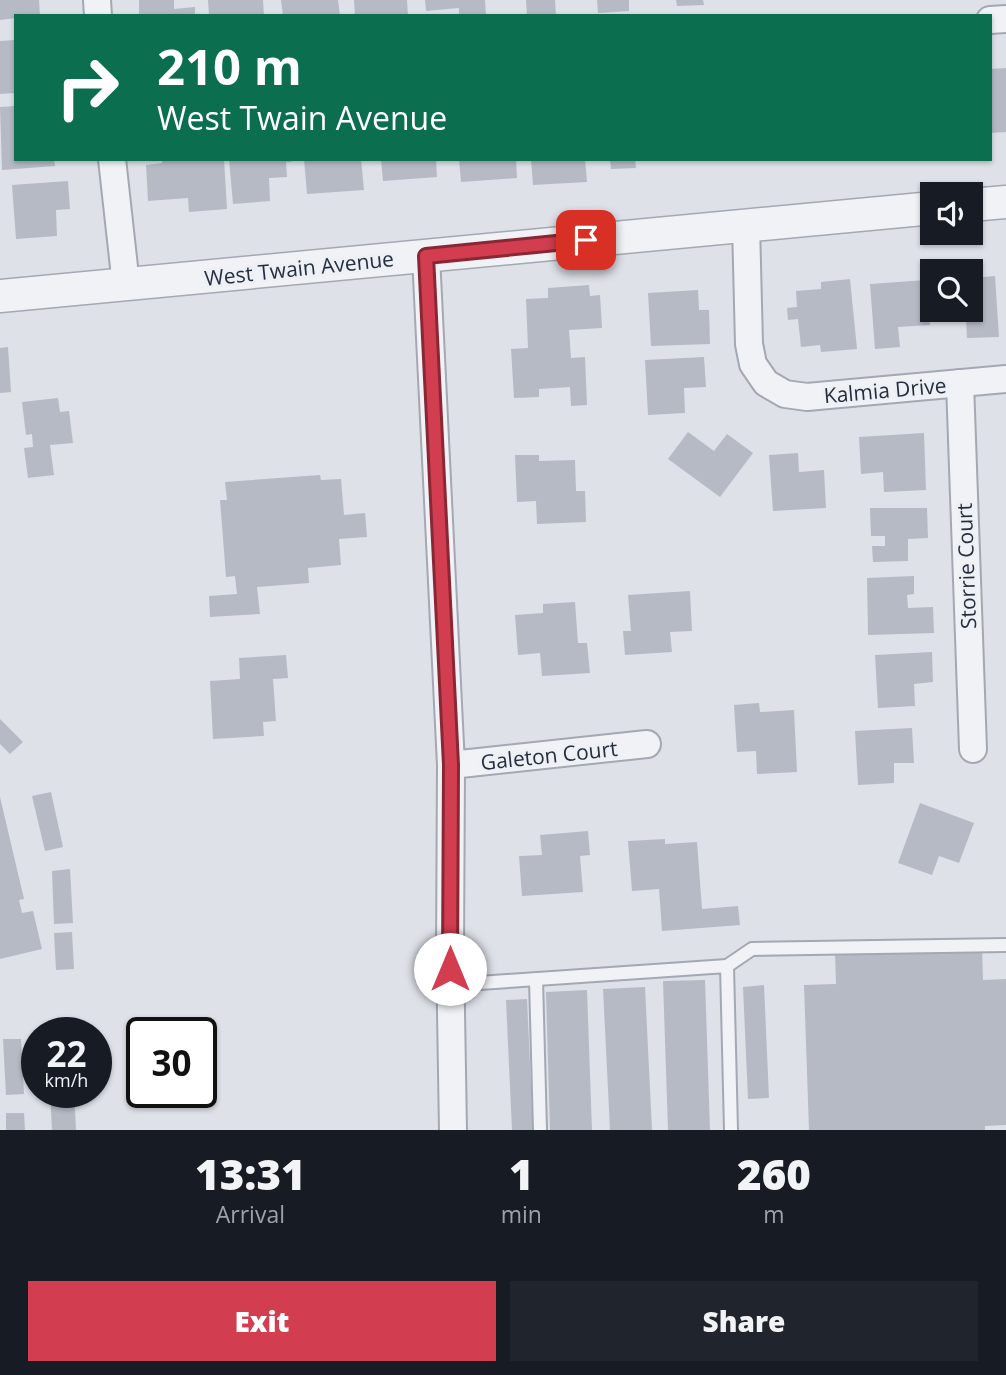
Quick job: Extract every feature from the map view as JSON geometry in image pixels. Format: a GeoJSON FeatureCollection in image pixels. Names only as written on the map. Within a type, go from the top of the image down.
{"type":"FeatureCollection","features":[{"type":"Feature","properties":{"kind":"street"},"geometry":{"type":"LineString","coordinates":[[112,161],[126,285]]}},
{"type":"Feature","properties":{"kind":"street"},"geometry":{"type":"LineString","coordinates":[[983,204],[1006,202]]}},
{"type":"Feature","properties":{"kind":"street","name":"West Twain Avenue"},"geometry":{"type":"LineString","coordinates":[[0,296],[920,209]]}},
{"type":"Feature","properties":{"kind":"street","name":"Kalmia Drive"},"geometry":{"type":"LineString","coordinates":[[746,224],[749,344],[753,364],[766,383],[785,394],[807,397],[1006,379]]}},
{"type":"Feature","properties":{"kind":"street"},"geometry":{"type":"LineString","coordinates":[[426,256],[451,765],[450,985],[453,1130]]}},
{"type":"Feature","properties":{"kind":"street","name":"Storrie Court"},"geometry":{"type":"LineString","coordinates":[[960,383],[973,749]]}},
{"type":"Feature","properties":{"kind":"street","name":"Galeton Court"},"geometry":{"type":"LineString","coordinates":[[451,765],[647,744]]}},
{"type":"Feature","properties":{"kind":"lane"},"geometry":{"type":"LineString","coordinates":[[450,985],[727,966],[752,949],[1006,945]]}},
{"type":"Feature","properties":{"kind":"lane"},"geometry":{"type":"LineString","coordinates":[[727,966],[731,1130]]}},
{"type":"Feature","properties":{"kind":"lane"},"geometry":{"type":"LineString","coordinates":[[536,979],[540,1130]]}},
{"type":"Feature","properties":{"kind":"building"},"geometry":{"type":"Polygon","coordinates":[[[0,0],[39,0],[40,14],[14,14],[14,18],[0,20],[0,0]]]}},
{"type":"Feature","properties":{"kind":"building"},"geometry":{"type":"Polygon","coordinates":[[[139,0],[174,0],[174,9],[195,7],[195,14],[139,14],[139,0]]]}},
{"type":"Feature","properties":{"kind":"building"},"geometry":{"type":"Polygon","coordinates":[[[208,0],[263,0],[264,14],[209,14],[208,0]]]}},
{"type":"Feature","properties":{"kind":"building"},"geometry":{"type":"Polygon","coordinates":[[[281,0],[338,0],[340,14],[283,14],[281,0]]]}},
{"type":"Feature","properties":{"kind":"building"},"geometry":{"type":"Polygon","coordinates":[[[354,0],[407,0],[408,14],[355,14],[354,0]]]}},
{"type":"Feature","properties":{"kind":"building"},"geometry":{"type":"Polygon","coordinates":[[[425,0],[485,0],[486,14],[459,14],[459,8],[426,11],[425,0]]]}},
{"type":"Feature","properties":{"kind":"building"},"geometry":{"type":"Polygon","coordinates":[[[526,0],[555,0],[556,14],[527,14],[526,0]]]}},
{"type":"Feature","properties":{"kind":"building"},"geometry":{"type":"Polygon","coordinates":[[[597,0],[629,0],[629,11],[598,13],[597,0]]]}},
{"type":"Feature","properties":{"kind":"building"},"geometry":{"type":"Polygon","coordinates":[[[676,0],[703,0],[704,5],[677,6],[676,0]]]}},
{"type":"Feature","properties":{"kind":"building"},"geometry":{"type":"Polygon","coordinates":[[[14,40],[14,93],[0,94],[0,41],[14,40]]]}},
{"type":"Feature","properties":{"kind":"building"},"geometry":{"type":"Polygon","coordinates":[[[1006,68],[1006,132],[992,133],[992,69],[1006,68]]]}},
{"type":"Feature","properties":{"kind":"building"},"geometry":{"type":"Polygon","coordinates":[[[14,106],[14,161],[54,161],[55,166],[2,170],[0,107],[14,106]]]}},
{"type":"Feature","properties":{"kind":"building"},"geometry":{"type":"Polygon","coordinates":[[[224,161],[227,209],[189,212],[188,198],[148,201],[146,165],[224,161]]]}},
{"type":"Feature","properties":{"kind":"building"},"geometry":{"type":"Polygon","coordinates":[[[229,161],[291,161],[286,162],[287,177],[269,178],[270,201],[233,204],[229,161]]]}},
{"type":"Feature","properties":{"kind":"building"},"geometry":{"type":"Polygon","coordinates":[[[304,161],[361,161],[364,190],[307,194],[304,161]]]}},
{"type":"Feature","properties":{"kind":"building"},"geometry":{"type":"Polygon","coordinates":[[[381,161],[436,161],[437,177],[383,181],[381,161]]]}},
{"type":"Feature","properties":{"kind":"building"},"geometry":{"type":"Polygon","coordinates":[[[459,161],[516,161],[517,178],[461,182],[459,161]]]}},
{"type":"Feature","properties":{"kind":"building"},"geometry":{"type":"Polygon","coordinates":[[[531,161],[585,161],[587,182],[533,185],[531,161]]]}},
{"type":"Feature","properties":{"kind":"building"},"geometry":{"type":"Polygon","coordinates":[[[610,161],[635,161],[636,168],[611,169],[610,161]]]}},
{"type":"Feature","properties":{"kind":"building"},"geometry":{"type":"Polygon","coordinates":[[[68,181],[70,209],[56,210],[57,236],[16,239],[12,185],[68,181]]]}},
{"type":"Feature","properties":{"kind":"building"},"geometry":{"type":"Polygon","coordinates":[[[995,276],[999,337],[967,338],[966,322],[983,322],[983,277],[995,276]]]}},
{"type":"Feature","properties":{"kind":"building"},"geometry":{"type":"Polygon","coordinates":[[[850,279],[857,349],[821,352],[820,345],[801,347],[798,319],[788,320],[787,308],[797,307],[796,291],[821,289],[821,282],[850,279]]]}},
{"type":"Feature","properties":{"kind":"building"},"geometry":{"type":"Polygon","coordinates":[[[920,280],[920,322],[930,322],[930,325],[898,327],[900,347],[875,349],[870,284],[920,280]]]}},
{"type":"Feature","properties":{"kind":"building"},"geometry":{"type":"Polygon","coordinates":[[[589,285],[590,296],[600,295],[602,328],[569,330],[571,358],[585,357],[587,405],[571,406],[570,387],[539,389],[539,397],[514,398],[511,349],[528,348],[526,299],[548,298],[548,288],[589,285]]]}},
{"type":"Feature","properties":{"kind":"building"},"geometry":{"type":"Polygon","coordinates":[[[698,290],[699,310],[709,310],[710,344],[651,346],[648,293],[698,290]]]}},
{"type":"Feature","properties":{"kind":"building"},"geometry":{"type":"Polygon","coordinates":[[[8,347],[11,392],[0,393],[0,348],[8,347]]]}},
{"type":"Feature","properties":{"kind":"building"},"geometry":{"type":"Polygon","coordinates":[[[704,357],[706,387],[684,388],[685,413],[648,415],[645,360],[704,357]]]}},
{"type":"Feature","properties":{"kind":"building"},"geometry":{"type":"Polygon","coordinates":[[[58,398],[60,412],[69,411],[73,443],[50,445],[54,475],[28,478],[24,448],[33,447],[32,434],[26,435],[22,402],[58,398]]]}},
{"type":"Feature","properties":{"kind":"building"},"geometry":{"type":"Polygon","coordinates":[[[688,432],[714,451],[727,434],[753,453],[720,497],[668,459],[688,432]]]}},
{"type":"Feature","properties":{"kind":"building"},"geometry":{"type":"Polygon","coordinates":[[[924,433],[926,490],[884,492],[883,472],[861,474],[859,437],[924,433]]]}},
{"type":"Feature","properties":{"kind":"building"},"geometry":{"type":"Polygon","coordinates":[[[798,453],[799,472],[824,470],[826,508],[773,511],[769,455],[798,453]]]}},
{"type":"Feature","properties":{"kind":"building"},"geometry":{"type":"Polygon","coordinates":[[[515,455],[539,455],[539,461],[575,460],[576,491],[585,491],[586,522],[537,524],[536,501],[517,502],[515,455]]]}},
{"type":"Feature","properties":{"kind":"building"},"geometry":{"type":"Polygon","coordinates":[[[320,475],[321,480],[341,479],[344,515],[365,513],[367,537],[339,539],[341,565],[308,568],[309,583],[257,587],[260,614],[210,617],[209,596],[237,594],[235,576],[226,577],[220,500],[227,500],[225,482],[320,475]]]}},
{"type":"Feature","properties":{"kind":"building"},"geometry":{"type":"Polygon","coordinates":[[[870,508],[927,508],[928,538],[908,539],[908,561],[873,562],[872,546],[885,546],[885,536],[871,536],[870,508]]]}},
{"type":"Feature","properties":{"kind":"building"},"geometry":{"type":"Polygon","coordinates":[[[914,576],[914,594],[907,595],[908,608],[933,607],[934,633],[868,635],[867,578],[914,576]]]}},
{"type":"Feature","properties":{"kind":"building"},"geometry":{"type":"Polygon","coordinates":[[[690,591],[692,631],[670,632],[672,652],[625,655],[623,631],[631,631],[628,595],[690,591]]]}},
{"type":"Feature","properties":{"kind":"building"},"geometry":{"type":"Polygon","coordinates":[[[575,602],[578,643],[587,643],[590,673],[542,676],[540,653],[518,655],[515,615],[543,613],[543,604],[575,602]]]}},
{"type":"Feature","properties":{"kind":"building"},"geometry":{"type":"Polygon","coordinates":[[[932,652],[933,682],[914,684],[915,706],[878,708],[875,655],[932,652]]]}},
{"type":"Feature","properties":{"kind":"building"},"geometry":{"type":"Polygon","coordinates":[[[286,655],[288,678],[273,679],[276,721],[263,722],[264,736],[213,739],[210,681],[240,679],[239,658],[286,655]]]}},
{"type":"Feature","properties":{"kind":"building"},"geometry":{"type":"Polygon","coordinates":[[[759,703],[760,712],[794,710],[797,772],[757,774],[756,751],[737,752],[734,705],[759,703]]]}},
{"type":"Feature","properties":{"kind":"building"},"geometry":{"type":"Polygon","coordinates":[[[0,719],[23,742],[10,754],[0,744],[0,719]]]}},
{"type":"Feature","properties":{"kind":"building"},"geometry":{"type":"Polygon","coordinates":[[[912,728],[914,763],[894,763],[894,783],[858,785],[855,731],[912,728]]]}},
{"type":"Feature","properties":{"kind":"building"},"geometry":{"type":"Polygon","coordinates":[[[51,792],[63,847],[45,851],[32,796],[51,792]]]}},
{"type":"Feature","properties":{"kind":"building"},"geometry":{"type":"Polygon","coordinates":[[[0,797],[24,899],[19,900],[22,913],[33,911],[42,949],[0,959],[0,797]]]}},
{"type":"Feature","properties":{"kind":"building"},"geometry":{"type":"Polygon","coordinates":[[[920,803],[974,823],[959,863],[939,856],[932,875],[898,863],[920,803]]]}},
{"type":"Feature","properties":{"kind":"building"},"geometry":{"type":"Polygon","coordinates":[[[588,831],[590,855],[580,856],[583,892],[522,896],[519,856],[542,855],[540,835],[588,831]]]}},
{"type":"Feature","properties":{"kind":"building"},"geometry":{"type":"Polygon","coordinates":[[[665,839],[665,844],[697,842],[702,909],[738,906],[740,925],[662,931],[659,889],[632,891],[628,841],[665,839]]]}},
{"type":"Feature","properties":{"kind":"building"},"geometry":{"type":"Polygon","coordinates":[[[70,869],[73,923],[54,924],[52,871],[70,869]]]}},
{"type":"Feature","properties":{"kind":"building"},"geometry":{"type":"Polygon","coordinates":[[[72,932],[74,969],[56,970],[54,933],[72,932]]]}},
{"type":"Feature","properties":{"kind":"building"},"geometry":{"type":"Polygon","coordinates":[[[982,948],[983,980],[1006,979],[1006,1125],[985,1126],[985,1130],[809,1130],[804,985],[836,984],[835,953],[982,948]]]}},
{"type":"Feature","properties":{"kind":"building"},"geometry":{"type":"Polygon","coordinates":[[[705,980],[710,1130],[668,1130],[663,981],[705,980]]]}},
{"type":"Feature","properties":{"kind":"building"},"geometry":{"type":"Polygon","coordinates":[[[764,985],[769,1098],[748,1099],[743,987],[764,985]]]}},
{"type":"Feature","properties":{"kind":"building"},"geometry":{"type":"Polygon","coordinates":[[[645,987],[652,1130],[610,1130],[603,989],[645,987]]]}},
{"type":"Feature","properties":{"kind":"building"},"geometry":{"type":"Polygon","coordinates":[[[587,990],[592,1130],[550,1130],[546,992],[587,990]]]}},
{"type":"Feature","properties":{"kind":"building"},"geometry":{"type":"Polygon","coordinates":[[[527,999],[533,1130],[512,1130],[506,1000],[527,999]]]}},
{"type":"Feature","properties":{"kind":"building"},"geometry":{"type":"Polygon","coordinates":[[[3,1039],[21,1039],[21,1094],[6,1095],[3,1039]]]}},
{"type":"Feature","properties":{"kind":"building"},"geometry":{"type":"Polygon","coordinates":[[[51,1108],[75,1108],[76,1130],[52,1130],[51,1108]]]}},
{"type":"Feature","properties":{"kind":"building"},"geometry":{"type":"Polygon","coordinates":[[[6,1113],[24,1113],[25,1130],[6,1130],[6,1113]]]}},
{"type":"Feature","properties":{"kind":"route"},"geometry":{"type":"LineString","coordinates":[[450,969],[451,765],[426,256],[586,240]]}}]}
